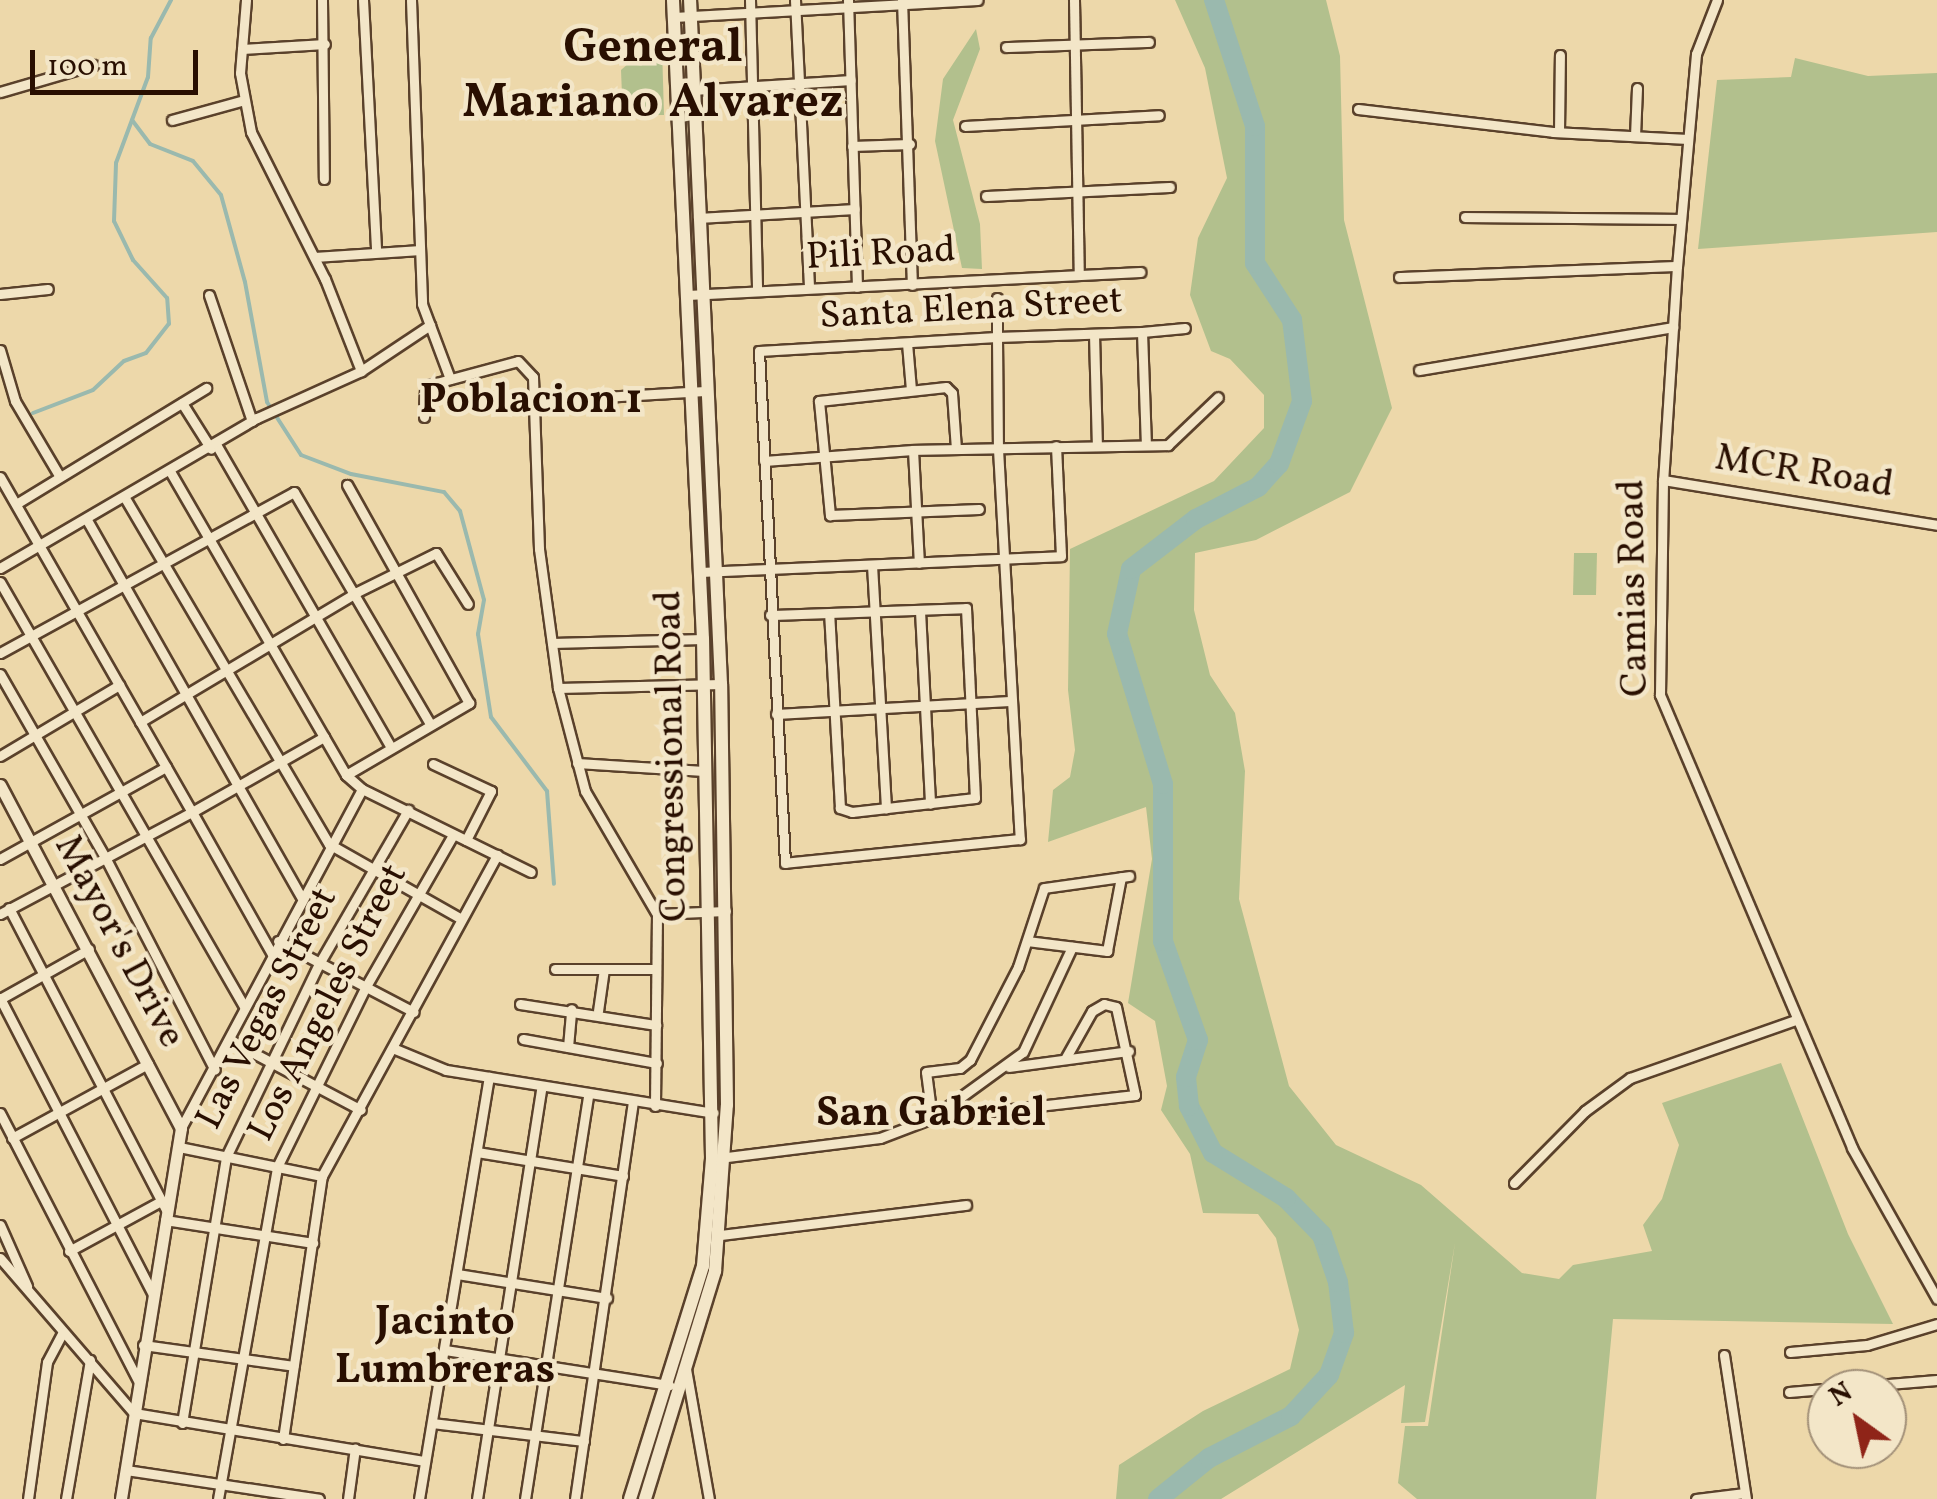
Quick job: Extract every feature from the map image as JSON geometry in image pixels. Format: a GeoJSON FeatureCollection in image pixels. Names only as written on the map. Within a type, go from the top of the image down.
{"type":"FeatureCollection","features":[{"type":"Feature","properties":{"kind":"main road","name":"Congressional Road"},"geometry":{"type":"LineString","coordinates":[[674,0],[681,174],[694,295],[707,912],[720,1113]]}},
{"type":"Feature","properties":{"kind":"main road","name":"Congressional Road"},"geometry":{"type":"LineString","coordinates":[[690,0],[698,218],[694,295]]}},
{"type":"Feature","properties":{"kind":"main road"},"geometry":{"type":"LineString","coordinates":[[681,174],[696,173]]}},
{"type":"Feature","properties":{"kind":"main road","name":"Congressional Road"},"geometry":{"type":"LineString","coordinates":[[645,1499],[686,1369],[721,1235],[718,1158],[726,911],[721,684],[698,392]]}},
{"type":"Feature","properties":{"kind":"main road","name":"Congressional Road"},"geometry":{"type":"LineString","coordinates":[[630,1499],[703,1266],[718,1158]]}},
{"type":"Feature","properties":{"kind":"street"},"geometry":{"type":"LineString","coordinates":[[246,0],[242,101],[315,257],[361,371]]}},
{"type":"Feature","properties":{"kind":"street"},"geometry":{"type":"LineString","coordinates":[[322,0],[324,179]]}},
{"type":"Feature","properties":{"kind":"street"},"geometry":{"type":"LineString","coordinates":[[362,0],[376,252]]}},
{"type":"Feature","properties":{"kind":"street"},"geometry":{"type":"LineString","coordinates":[[411,0],[420,250],[430,325],[450,379]]}},
{"type":"Feature","properties":{"kind":"street"},"geometry":{"type":"LineString","coordinates":[[750,0],[756,292]]}},
{"type":"Feature","properties":{"kind":"street"},"geometry":{"type":"LineString","coordinates":[[795,0],[809,288]]}},
{"type":"Feature","properties":{"kind":"street"},"geometry":{"type":"LineString","coordinates":[[1074,0],[1081,195],[1079,274]]}},
{"type":"Feature","properties":{"kind":"street","name":"Camias Road"},"geometry":{"type":"LineString","coordinates":[[1717,0],[1696,54],[1677,266],[1663,480],[1660,695],[1796,1020],[1880,1203],[1937,1299]]}},
{"type":"Feature","properties":{"kind":"street"},"geometry":{"type":"LineString","coordinates":[[674,18],[795,12],[848,5],[978,2]]}},
{"type":"Feature","properties":{"kind":"street"},"geometry":{"type":"LineString","coordinates":[[902,4],[910,144],[912,285]]}},
{"type":"Feature","properties":{"kind":"street"},"geometry":{"type":"LineString","coordinates":[[848,5],[857,287]]}},
{"type":"Feature","properties":{"kind":"street"},"geometry":{"type":"LineString","coordinates":[[1006,47],[1149,42]]}},
{"type":"Feature","properties":{"kind":"street"},"geometry":{"type":"LineString","coordinates":[[242,49],[325,44]]}},
{"type":"Feature","properties":{"kind":"street"},"geometry":{"type":"LineString","coordinates":[[1558,132],[1560,55]]}},
{"type":"Feature","properties":{"kind":"street"},"geometry":{"type":"LineString","coordinates":[[0,92],[93,65]]}},
{"type":"Feature","properties":{"kind":"street"},"geometry":{"type":"LineString","coordinates":[[693,90],[850,80]]}},
{"type":"Feature","properties":{"kind":"street"},"geometry":{"type":"LineString","coordinates":[[1635,136],[1637,88]]}},
{"type":"Feature","properties":{"kind":"street"},"geometry":{"type":"LineString","coordinates":[[172,120],[242,101]]}},
{"type":"Feature","properties":{"kind":"street"},"geometry":{"type":"LineString","coordinates":[[1358,109],[1558,132],[1688,139]]}},
{"type":"Feature","properties":{"kind":"street"},"geometry":{"type":"LineString","coordinates":[[965,126],[1158,115]]}},
{"type":"Feature","properties":{"kind":"street"},"geometry":{"type":"LineString","coordinates":[[852,146],[910,144]]}},
{"type":"Feature","properties":{"kind":"street"},"geometry":{"type":"LineString","coordinates":[[986,196],[1081,195],[1170,186]]}},
{"type":"Feature","properties":{"kind":"street"},"geometry":{"type":"LineString","coordinates":[[698,218],[855,210]]}},
{"type":"Feature","properties":{"kind":"street"},"geometry":{"type":"LineString","coordinates":[[1464,216],[1681,219]]}},
{"type":"Feature","properties":{"kind":"street"},"geometry":{"type":"LineString","coordinates":[[315,257],[420,250]]}},
{"type":"Feature","properties":{"kind":"street"},"geometry":{"type":"LineString","coordinates":[[1400,278],[1677,266]]}},
{"type":"Feature","properties":{"kind":"street","name":"Pili Road"},"geometry":{"type":"LineString","coordinates":[[694,295],[1140,272]]}},
{"type":"Feature","properties":{"kind":"street"},"geometry":{"type":"LineString","coordinates":[[0,294],[48,289]]}},
{"type":"Feature","properties":{"kind":"street"},"geometry":{"type":"LineString","coordinates":[[209,295],[254,420]]}},
{"type":"Feature","properties":{"kind":"street"},"geometry":{"type":"LineString","coordinates":[[996,298],[998,449],[1018,841],[790,864],[783,860],[764,461],[913,450],[998,449],[1146,444],[1181,438],[1218,396]]}},
{"type":"Feature","properties":{"kind":"street"},"geometry":{"type":"LineString","coordinates":[[0,568],[214,448],[254,420],[361,371],[430,325]]}},
{"type":"Feature","properties":{"kind":"street"},"geometry":{"type":"LineString","coordinates":[[1419,370],[1673,327]]}},
{"type":"Feature","properties":{"kind":"street","name":"Santa Elena Street"},"geometry":{"type":"LineString","coordinates":[[764,461],[759,351],[1185,328]]}},
{"type":"Feature","properties":{"kind":"street"},"geometry":{"type":"LineString","coordinates":[[1142,332],[1146,444]]}},
{"type":"Feature","properties":{"kind":"street"},"geometry":{"type":"LineString","coordinates":[[1094,334],[1097,446]]}},
{"type":"Feature","properties":{"kind":"street"},"geometry":{"type":"LineString","coordinates":[[907,342],[911,390]]}},
{"type":"Feature","properties":{"kind":"street"},"geometry":{"type":"LineString","coordinates":[[0,350],[15,401],[60,476]]}},
{"type":"Feature","properties":{"kind":"street"},"geometry":{"type":"LineString","coordinates":[[424,416],[422,388],[518,361],[533,377],[539,549],[558,688],[584,790],[657,914],[655,1106]]}},
{"type":"Feature","properties":{"kind":"street"},"geometry":{"type":"LineString","coordinates":[[16,504],[206,388]]}},
{"type":"Feature","properties":{"kind":"street"},"geometry":{"type":"LineString","coordinates":[[956,449],[951,390],[822,397],[830,515],[979,509]]}},
{"type":"Feature","properties":{"kind":"street"},"geometry":{"type":"LineString","coordinates":[[536,402],[698,392]]}},
{"type":"Feature","properties":{"kind":"street"},"geometry":{"type":"LineString","coordinates":[[182,404],[253,510],[391,746]]}},
{"type":"Feature","properties":{"kind":"street"},"geometry":{"type":"LineString","coordinates":[[699,572],[1062,554],[1056,446]]}},
{"type":"Feature","properties":{"kind":"street"},"geometry":{"type":"LineString","coordinates":[[913,450],[919,563]]}},
{"type":"Feature","properties":{"kind":"street"},"geometry":{"type":"LineString","coordinates":[[171,473],[346,775],[362,789],[531,872]]}},
{"type":"Feature","properties":{"kind":"street","name":"MCR Road"},"geometry":{"type":"LineString","coordinates":[[1663,480],[1937,525]]}},
{"type":"Feature","properties":{"kind":"street"},"geometry":{"type":"LineString","coordinates":[[1,481],[272,954]]}},
{"type":"Feature","properties":{"kind":"street"},"geometry":{"type":"LineString","coordinates":[[346,775],[469,703],[347,485]]}},
{"type":"Feature","properties":{"kind":"street"},"geometry":{"type":"LineString","coordinates":[[0,653],[33,638],[288,492],[300,496],[430,724]]}},
{"type":"Feature","properties":{"kind":"street"},"geometry":{"type":"LineString","coordinates":[[125,498],[278,764],[329,844],[415,897],[460,918]]}},
{"type":"Feature","properties":{"kind":"street"},"geometry":{"type":"LineString","coordinates":[[87,520],[301,897]]}},
{"type":"Feature","properties":{"kind":"street"},"geometry":{"type":"LineString","coordinates":[[140,722],[356,592],[436,553],[468,604]]}},
{"type":"Feature","properties":{"kind":"street"},"geometry":{"type":"LineString","coordinates":[[872,565],[886,809]]}},
{"type":"Feature","properties":{"kind":"street"},"geometry":{"type":"LineString","coordinates":[[0,582],[244,1008]]}},
{"type":"Feature","properties":{"kind":"street"},"geometry":{"type":"LineString","coordinates":[[770,615],[966,608],[968,704],[977,796],[886,809],[840,808],[829,614]]}},
{"type":"Feature","properties":{"kind":"street"},"geometry":{"type":"LineString","coordinates":[[920,610],[930,804]]}},
{"type":"Feature","properties":{"kind":"street"},"geometry":{"type":"LineString","coordinates":[[552,643],[703,638]]}},
{"type":"Feature","properties":{"kind":"street"},"geometry":{"type":"LineString","coordinates":[[0,674],[82,814],[214,1070]]}},
{"type":"Feature","properties":{"kind":"street"},"geometry":{"type":"LineString","coordinates":[[558,688],[721,684]]}},
{"type":"Feature","properties":{"kind":"street"},"geometry":{"type":"LineString","coordinates":[[0,756],[119,685]]}},
{"type":"Feature","properties":{"kind":"street"},"geometry":{"type":"LineString","coordinates":[[776,714],[1010,701]]}},
{"type":"Feature","properties":{"kind":"street"},"geometry":{"type":"LineString","coordinates":[[164,1210],[45,973],[5,911],[239,788],[324,737]]}},
{"type":"Feature","properties":{"kind":"street"},"geometry":{"type":"LineString","coordinates":[[577,763],[704,771]]}},
{"type":"Feature","properties":{"kind":"street"},"geometry":{"type":"LineString","coordinates":[[433,764],[491,791],[466,840]]}},
{"type":"Feature","properties":{"kind":"street"},"geometry":{"type":"LineString","coordinates":[[0,859],[166,767]]}},
{"type":"Feature","properties":{"kind":"street","name":"Mayor's Drive"},"geometry":{"type":"LineString","coordinates":[[0,785],[4,802],[32,842],[90,948],[180,1128]]}},
{"type":"Feature","properties":{"kind":"street","name":"Mayor's Drive"},"geometry":{"type":"LineString","coordinates":[[120,1499],[180,1128],[214,1070],[329,844],[362,789]]}},
{"type":"Feature","properties":{"kind":"street","name":"Las Vegas Street"},"geometry":{"type":"LineString","coordinates":[[182,1423],[226,1156],[320,962],[408,810]]}},
{"type":"Feature","properties":{"kind":"street","name":"Los Angeles Street"},"geometry":{"type":"LineString","coordinates":[[218,1499],[277,1167],[365,988],[453,834]]}},
{"type":"Feature","properties":{"kind":"street"},"geometry":{"type":"LineString","coordinates":[[283,1439],[322,1176],[395,1049],[496,855]]}},
{"type":"Feature","properties":{"kind":"street"},"geometry":{"type":"LineString","coordinates":[[932,1118],[926,1072],[960,1068],[970,1060],[1027,941],[1044,888],[1125,876],[1106,951],[1027,941]]}},
{"type":"Feature","properties":{"kind":"street"},"geometry":{"type":"LineString","coordinates":[[657,914],[726,911]]}},
{"type":"Feature","properties":{"kind":"street"},"geometry":{"type":"LineString","coordinates":[[278,941],[414,1012]]}},
{"type":"Feature","properties":{"kind":"street"},"geometry":{"type":"LineString","coordinates":[[718,1158],[880,1138],[932,1118],[1006,1068],[1032,1038],[1072,947]]}},
{"type":"Feature","properties":{"kind":"street"},"geometry":{"type":"LineString","coordinates":[[90,948],[0,999],[152,1294]]}},
{"type":"Feature","properties":{"kind":"street"},"geometry":{"type":"LineString","coordinates":[[598,1012],[604,969]]}},
{"type":"Feature","properties":{"kind":"street"},"geometry":{"type":"LineString","coordinates":[[554,970],[656,969]]}},
{"type":"Feature","properties":{"kind":"street"},"geometry":{"type":"LineString","coordinates":[[520,1004],[598,1012],[656,1024]]}},
{"type":"Feature","properties":{"kind":"street"},"geometry":{"type":"LineString","coordinates":[[932,1118],[956,1120],[1136,1095],[1120,1011],[1104,1004],[1092,1012],[1064,1059]]}},
{"type":"Feature","properties":{"kind":"street"},"geometry":{"type":"LineString","coordinates":[[568,1047],[571,1009]]}},
{"type":"Feature","properties":{"kind":"street"},"geometry":{"type":"LineString","coordinates":[[1514,1183],[1585,1111],[1630,1078],[1796,1020]]}},
{"type":"Feature","properties":{"kind":"street"},"geometry":{"type":"LineString","coordinates":[[523,1039],[657,1063]]}},
{"type":"Feature","properties":{"kind":"street"},"geometry":{"type":"LineString","coordinates":[[229,1040],[361,1110]]}},
{"type":"Feature","properties":{"kind":"street"},"geometry":{"type":"LineString","coordinates":[[395,1049],[446,1070],[588,1096],[720,1113]]}},
{"type":"Feature","properties":{"kind":"street"},"geometry":{"type":"LineString","coordinates":[[1006,1068],[1129,1052]]}},
{"type":"Feature","properties":{"kind":"street"},"geometry":{"type":"LineString","coordinates":[[0,1148],[148,1064]]}},
{"type":"Feature","properties":{"kind":"street"},"geometry":{"type":"LineString","coordinates":[[419,1499],[490,1077]]}},
{"type":"Feature","properties":{"kind":"street"},"geometry":{"type":"LineString","coordinates":[[477,1499],[542,1086]]}},
{"type":"Feature","properties":{"kind":"street"},"geometry":{"type":"LineString","coordinates":[[526,1499],[543,1366],[579,1170],[588,1096]]}},
{"type":"Feature","properties":{"kind":"street"},"geometry":{"type":"LineString","coordinates":[[575,1499],[633,1103]]}},
{"type":"Feature","properties":{"kind":"street"},"geometry":{"type":"LineString","coordinates":[[0,1113],[138,1380]]}},
{"type":"Feature","properties":{"kind":"street"},"geometry":{"type":"LineString","coordinates":[[178,1148],[322,1176]]}},
{"type":"Feature","properties":{"kind":"street"},"geometry":{"type":"LineString","coordinates":[[477,1152],[623,1176]]}},
{"type":"Feature","properties":{"kind":"street"},"geometry":{"type":"LineString","coordinates":[[721,1235],[966,1205]]}},
{"type":"Feature","properties":{"kind":"street"},"geometry":{"type":"LineString","coordinates":[[70,1251],[117,1225],[164,1210],[215,1228],[312,1243]]}},
{"type":"Feature","properties":{"kind":"street"},"geometry":{"type":"LineString","coordinates":[[0,1225],[28,1290]]}},
{"type":"Feature","properties":{"kind":"street"},"geometry":{"type":"LineString","coordinates":[[0,1258],[134,1413],[229,1432],[425,1461]]}},
{"type":"Feature","properties":{"kind":"street"},"geometry":{"type":"LineString","coordinates":[[457,1274],[556,1293],[607,1298]]}},
{"type":"Feature","properties":{"kind":"street"},"geometry":{"type":"LineString","coordinates":[[1790,1352],[1867,1346],[1937,1324]]}},
{"type":"Feature","properties":{"kind":"street"},"geometry":{"type":"LineString","coordinates":[[28,1499],[47,1362],[63,1332]]}},
{"type":"Feature","properties":{"kind":"street"},"geometry":{"type":"LineString","coordinates":[[143,1345],[294,1366]]}},
{"type":"Feature","properties":{"kind":"street"},"geometry":{"type":"LineString","coordinates":[[445,1350],[679,1389]]}},
{"type":"Feature","properties":{"kind":"street"},"geometry":{"type":"LineString","coordinates":[[1696,1499],[1745,1496],[1724,1355]]}},
{"type":"Feature","properties":{"kind":"street"},"geometry":{"type":"LineString","coordinates":[[66,1499],[90,1360]]}},
{"type":"Feature","properties":{"kind":"street"},"geometry":{"type":"LineString","coordinates":[[686,1369],[709,1499]]}},
{"type":"Feature","properties":{"kind":"street"},"geometry":{"type":"LineString","coordinates":[[1907,1382],[1937,1380]]}},
{"type":"Feature","properties":{"kind":"street"},"geometry":{"type":"LineString","coordinates":[[1789,1392],[1807,1391]]}},
{"type":"Feature","properties":{"kind":"street"},"geometry":{"type":"LineString","coordinates":[[432,1423],[584,1441]]}},
{"type":"Feature","properties":{"kind":"street"},"geometry":{"type":"LineString","coordinates":[[348,1499],[355,1448]]}},
{"type":"Feature","properties":{"kind":"street"},"geometry":{"type":"LineString","coordinates":[[126,1470],[319,1499]]}},
{"type":"Feature","properties":{"kind":"green space"},"geometry":{"type":"Polygon","coordinates":[[[1175,0],[1326,0],[1340,56],[1344,220],[1392,408],[1350,492],[1256,540],[1195,553],[1194,610],[1210,675],[1235,713],[1245,771],[1239,899],[1289,1086],[1336,1145],[1421,1185],[1522,1273],[1559,1279],[1573,1265],[1652,1251],[1643,1225],[1662,1199],[1679,1145],[1662,1103],[1781,1063],[1848,1234],[1893,1324],[1613,1319],[1596,1499],[1417,1499],[1398,1483],[1405,1426],[1428,1426],[1455,1243],[1425,1422],[1401,1423],[1405,1385],[1221,1499],[1116,1499],[1119,1465],[1203,1411],[1290,1369],[1299,1330],[1276,1238],[1258,1214],[1203,1213],[1190,1154],[1161,1110],[1167,1086],[1155,1021],[1128,1003],[1152,859],[1146,807],[1048,842],[1053,790],[1070,777],[1075,750],[1068,690],[1070,549],[1214,481],[1264,428],[1264,395],[1230,359],[1211,351],[1190,295],[1198,238],[1227,178],[1205,68],[1175,0]]]}},
{"type":"Feature","properties":{"kind":"green space"},"geometry":{"type":"Polygon","coordinates":[[[976,29],[980,49],[953,120],[980,224],[982,269],[962,268],[935,141],[943,79],[976,29]]]}},
{"type":"Feature","properties":{"kind":"green space"},"geometry":{"type":"Polygon","coordinates":[[[662,48],[664,115],[644,115],[622,95],[621,70],[645,49],[662,48]]]}},
{"type":"Feature","properties":{"kind":"green space"},"geometry":{"type":"Polygon","coordinates":[[[1795,58],[1868,76],[1937,73],[1937,232],[1698,249],[1717,80],[1791,77],[1795,58]]]}},
{"type":"Feature","properties":{"kind":"green space"},"geometry":{"type":"Polygon","coordinates":[[[1574,553],[1597,553],[1596,595],[1573,595],[1574,553]]]}},
{"type":"Feature","properties":{"kind":"waterway"},"geometry":{"type":"LineString","coordinates":[[33,413],[93,390],[124,361],[146,353],[169,324],[167,298],[133,260],[114,221],[116,163],[148,77],[151,38],[171,0]]}},
{"type":"Feature","properties":{"kind":"waterway"},"geometry":{"type":"LineString","coordinates":[[1158,1499],[1209,1458],[1291,1416],[1329,1375],[1344,1333],[1338,1282],[1322,1235],[1286,1198],[1213,1153],[1189,1106],[1186,1077],[1198,1040],[1163,941],[1163,784],[1117,634],[1131,569],[1196,519],[1258,487],[1279,464],[1302,401],[1292,320],[1255,263],[1255,126],[1214,0]]}},
{"type":"Feature","properties":{"kind":"waterway"},"geometry":{"type":"LineString","coordinates":[[132,120],[150,144],[193,161],[221,195],[245,282],[267,402],[301,455],[351,474],[444,492],[460,511],[484,600],[478,634],[491,717],[547,791],[554,884]]}},
{"type":"Feature","properties":{"kind":"district","name":"General Mariano Alvarez"},"geometry":{"type":"Point","coordinates":[653,76]}},
{"type":"Feature","properties":{"kind":"district","name":"Poblacion 1"},"geometry":{"type":"Point","coordinates":[531,402]}},
{"type":"Feature","properties":{"kind":"district","name":"San Gabriel"},"geometry":{"type":"Point","coordinates":[931,1115]}},
{"type":"Feature","properties":{"kind":"district","name":"Jacinto Lumbreras"},"geometry":{"type":"Point","coordinates":[445,1348]}}]}
